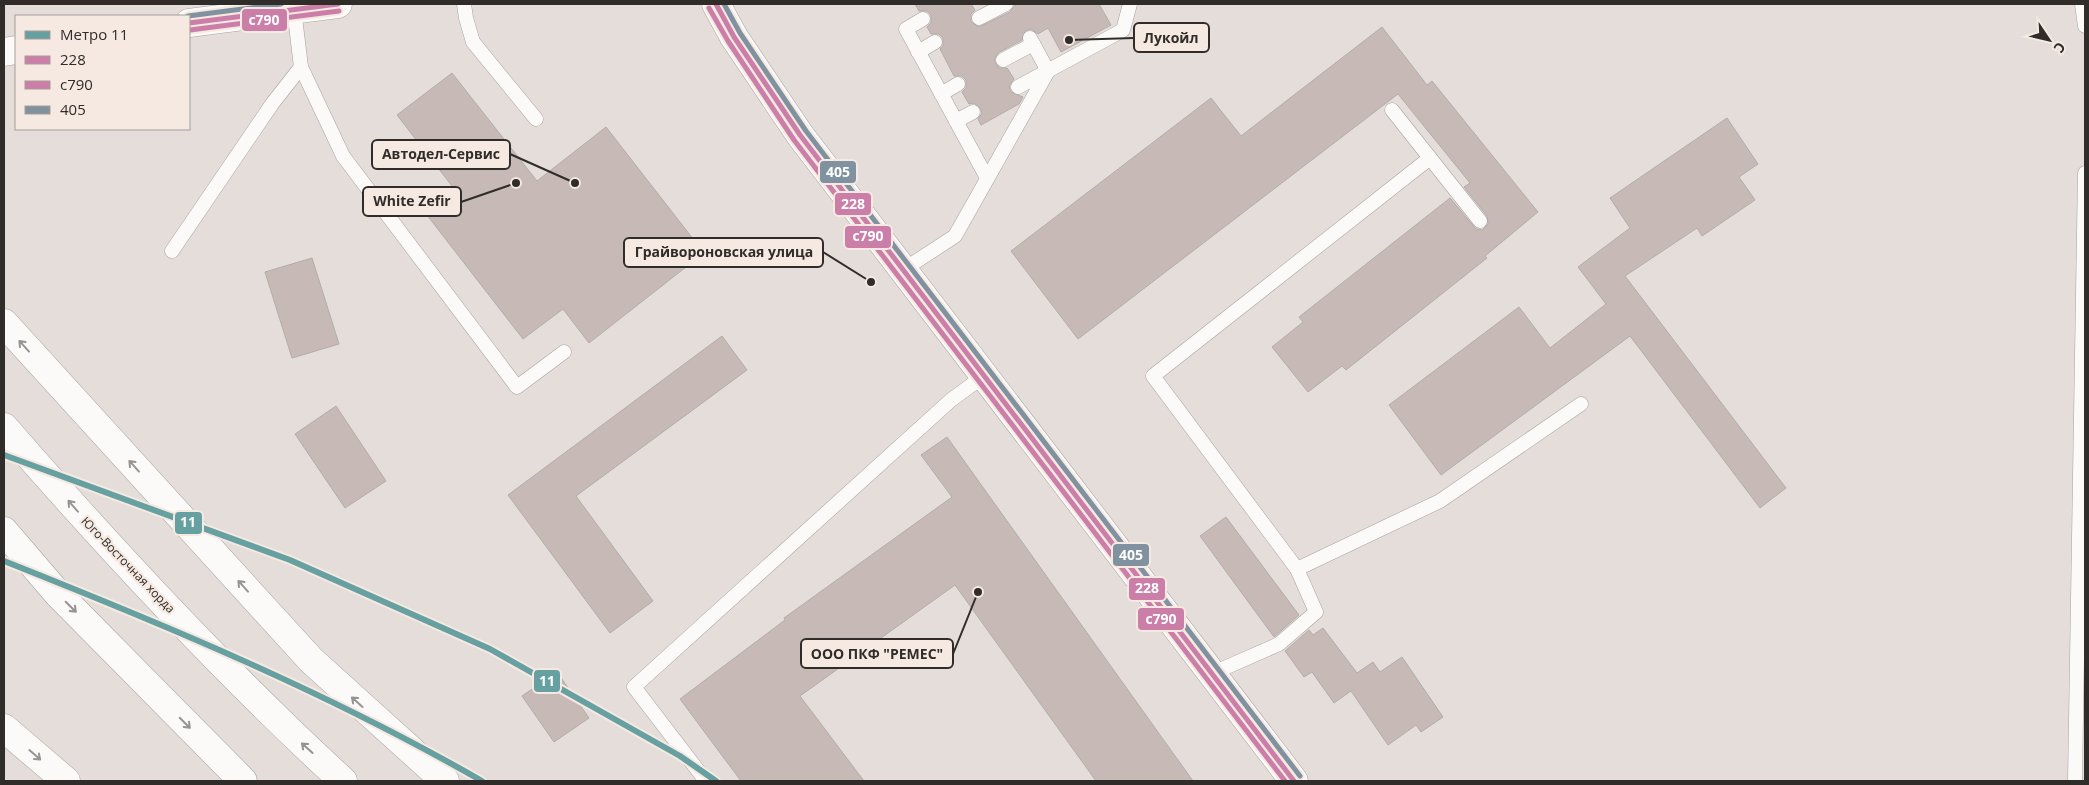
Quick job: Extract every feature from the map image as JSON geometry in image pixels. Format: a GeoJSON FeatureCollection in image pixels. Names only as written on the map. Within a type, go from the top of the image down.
{"type":"FeatureCollection","features":[{"type":"Feature","properties":{"kind":"main road"},"geometry":{"type":"LineString","coordinates":[[195,22],[338,4]]}},
{"type":"Feature","properties":{"kind":"main road"},"geometry":{"type":"LineString","coordinates":[[716,4],[734,37],[800,136],[985,375],[1294,781]]}},
{"type":"Feature","properties":{"kind":"main road"},"geometry":{"type":"LineString","coordinates":[[4,323],[311,660],[445,781]]}},
{"type":"Feature","properties":{"kind":"main road","name":"Юго-Восточная хорда"},"geometry":{"type":"LineString","coordinates":[[4,427],[102,539],[301,743],[344,781]]}},
{"type":"Feature","properties":{"kind":"main road"},"geometry":{"type":"LineString","coordinates":[[4,531],[58,594],[243,781]]}},
{"type":"Feature","properties":{"kind":"main road"},"geometry":{"type":"LineString","coordinates":[[4,728],[66,781]]}},
{"type":"Feature","properties":{"kind":"lane"},"geometry":{"type":"LineString","coordinates":[[464,4],[473,42],[536,119]]}},
{"type":"Feature","properties":{"kind":"lane"},"geometry":{"type":"LineString","coordinates":[[979,18],[1010,4]]}},
{"type":"Feature","properties":{"kind":"lane"},"geometry":{"type":"LineString","coordinates":[[1018,87],[1122,30],[1130,4]]}},
{"type":"Feature","properties":{"kind":"lane"},"geometry":{"type":"LineString","coordinates":[[2082,4],[2085,26]]}},
{"type":"Feature","properties":{"kind":"lane"},"geometry":{"type":"LineString","coordinates":[[294,9],[301,68],[343,156],[517,387],[564,352]]}},
{"type":"Feature","properties":{"kind":"lane"},"geometry":{"type":"LineString","coordinates":[[923,19],[906,29],[987,178]]}},
{"type":"Feature","properties":{"kind":"lane"},"geometry":{"type":"LineString","coordinates":[[1003,60],[1032,41],[1048,71]]}},
{"type":"Feature","properties":{"kind":"lane"},"geometry":{"type":"LineString","coordinates":[[918,52],[935,42]]}},
{"type":"Feature","properties":{"kind":"lane"},"geometry":{"type":"LineString","coordinates":[[172,250],[272,104],[301,68]]}},
{"type":"Feature","properties":{"kind":"lane"},"geometry":{"type":"LineString","coordinates":[[903,270],[955,236],[1048,71]]}},
{"type":"Feature","properties":{"kind":"lane"},"geometry":{"type":"LineString","coordinates":[[941,94],[958,84]]}},
{"type":"Feature","properties":{"kind":"lane"},"geometry":{"type":"LineString","coordinates":[[1392,110],[1480,221]]}},
{"type":"Feature","properties":{"kind":"lane"},"geometry":{"type":"LineString","coordinates":[[956,121],[973,112]]}},
{"type":"Feature","properties":{"kind":"lane"},"geometry":{"type":"LineString","coordinates":[[1213,673],[1279,644],[1316,612],[1297,569],[1153,376],[1430,158]]}},
{"type":"Feature","properties":{"kind":"lane"},"geometry":{"type":"LineString","coordinates":[[2075,781],[2085,173]]}},
{"type":"Feature","properties":{"kind":"lane"},"geometry":{"type":"LineString","coordinates":[[706,781],[634,687],[951,400],[985,375]]}},
{"type":"Feature","properties":{"kind":"lane"},"geometry":{"type":"LineString","coordinates":[[1297,569],[1440,501],[1581,404]]}},
{"type":"Feature","properties":{"kind":"building"},"geometry":{"type":"Polygon","coordinates":[[[915,4],[971,4],[975,10],[971,14],[971,22],[979,27],[1010,12],[1016,4],[1099,4],[1111,25],[1061,52],[1048,28],[1038,34],[1031,29],[1025,31],[1022,40],[998,53],[994,60],[999,68],[1007,68],[1014,79],[1009,86],[1011,92],[1023,97],[1019,104],[981,125],[978,119],[982,113],[980,108],[974,103],[969,104],[962,92],[966,88],[966,80],[962,76],[954,76],[940,49],[943,46],[943,38],[939,34],[931,34],[927,27],[931,23],[931,15],[927,11],[919,11],[915,4]]]}},
{"type":"Feature","properties":{"kind":"building"},"geometry":{"type":"Polygon","coordinates":[[[1382,27],[1427,85],[1432,81],[1538,212],[1485,256],[1487,258],[1346,370],[1342,366],[1308,392],[1272,347],[1303,322],[1299,317],[1450,198],[1476,229],[1482,230],[1488,224],[1487,216],[1464,187],[1470,183],[1398,94],[1078,339],[1011,251],[1211,98],[1241,136],[1382,27]]]}},
{"type":"Feature","properties":{"kind":"building"},"geometry":{"type":"Polygon","coordinates":[[[452,73],[537,181],[606,127],[704,253],[589,343],[563,309],[523,339],[423,210],[452,186],[397,115],[452,73]]]}},
{"type":"Feature","properties":{"kind":"building"},"geometry":{"type":"Polygon","coordinates":[[[1727,118],[1758,164],[1739,177],[1755,200],[1702,236],[1697,228],[1625,276],[1786,488],[1760,508],[1630,336],[1441,475],[1389,405],[1519,307],[1550,348],[1606,304],[1578,267],[1630,228],[1610,198],[1727,118]]]}},
{"type":"Feature","properties":{"kind":"building"},"geometry":{"type":"Polygon","coordinates":[[[312,258],[339,344],[292,358],[265,272],[312,258]]]}},
{"type":"Feature","properties":{"kind":"building"},"geometry":{"type":"Polygon","coordinates":[[[722,336],[747,370],[576,496],[653,601],[610,633],[508,495],[722,336]]]}},
{"type":"Feature","properties":{"kind":"building"},"geometry":{"type":"Polygon","coordinates":[[[336,406],[386,481],[345,508],[295,434],[336,406]]]}},
{"type":"Feature","properties":{"kind":"building"},"geometry":{"type":"Polygon","coordinates":[[[947,437],[1193,781],[1096,781],[955,585],[800,696],[864,781],[741,781],[680,699],[785,620],[784,618],[952,497],[921,455],[947,437]]]}},
{"type":"Feature","properties":{"kind":"building"},"geometry":{"type":"Polygon","coordinates":[[[1226,517],[1299,615],[1274,637],[1200,536],[1226,517]]]}},
{"type":"Feature","properties":{"kind":"building"},"geometry":{"type":"Polygon","coordinates":[[[1323,628],[1357,673],[1373,662],[1380,672],[1402,657],[1443,717],[1421,732],[1416,725],[1388,745],[1351,691],[1334,703],[1312,672],[1304,677],[1285,651],[1309,630],[1313,635],[1323,628]]]}},
{"type":"Feature","properties":{"kind":"building"},"geometry":{"type":"Polygon","coordinates":[[[557,672],[589,718],[554,742],[522,696],[557,672]]]}},
{"type":"Feature","properties":{"kind":"metro line","name":"11"},"geometry":{"type":"LineString","coordinates":[[4,455],[290,560],[490,649],[680,756],[716,781]]}},
{"type":"Feature","properties":{"kind":"metro line","name":"11"},"geometry":{"type":"LineString","coordinates":[[4,561],[126,610],[247,662],[366,719],[482,781]]}},
{"type":"Feature","properties":{"kind":"transit line","name":"405"},"geometry":{"type":"LineString","coordinates":[[190,16],[281,4]]}},
{"type":"Feature","properties":{"kind":"transit line","name":"228"},"geometry":{"type":"LineString","coordinates":[[190,23],[338,4]]}},
{"type":"Feature","properties":{"kind":"transit line","name":"228"},"geometry":{"type":"LineString","coordinates":[[716,4],[734,37],[800,135],[1294,781]]}},
{"type":"Feature","properties":{"kind":"transit line","name":"405"},"geometry":{"type":"LineString","coordinates":[[724,4],[740,33],[806,131],[1300,776]]}},
{"type":"Feature","properties":{"kind":"transit line","name":"с790"},"geometry":{"type":"LineString","coordinates":[[709,8],[728,41],[794,140],[1285,781]]}},
{"type":"Feature","properties":{"kind":"transit line","name":"с790"},"geometry":{"type":"LineString","coordinates":[[190,30],[339,11]]}},
{"type":"Feature","properties":{"kind":"place","name":"Лукойл"},"geometry":{"type":"Point","coordinates":[1069,40]}},
{"type":"Feature","properties":{"kind":"place","name":"White Zefir"},"geometry":{"type":"Point","coordinates":[516,183]}},
{"type":"Feature","properties":{"kind":"place","name":"Автодел-Сервис"},"geometry":{"type":"Point","coordinates":[575,183]}},
{"type":"Feature","properties":{"kind":"place","name":"Грайвороновская улица"},"geometry":{"type":"Point","coordinates":[871,282]}},
{"type":"Feature","properties":{"kind":"place","name":"ООО ПКФ \"РЕМЕС\""},"geometry":{"type":"Point","coordinates":[978,592]}}]}
